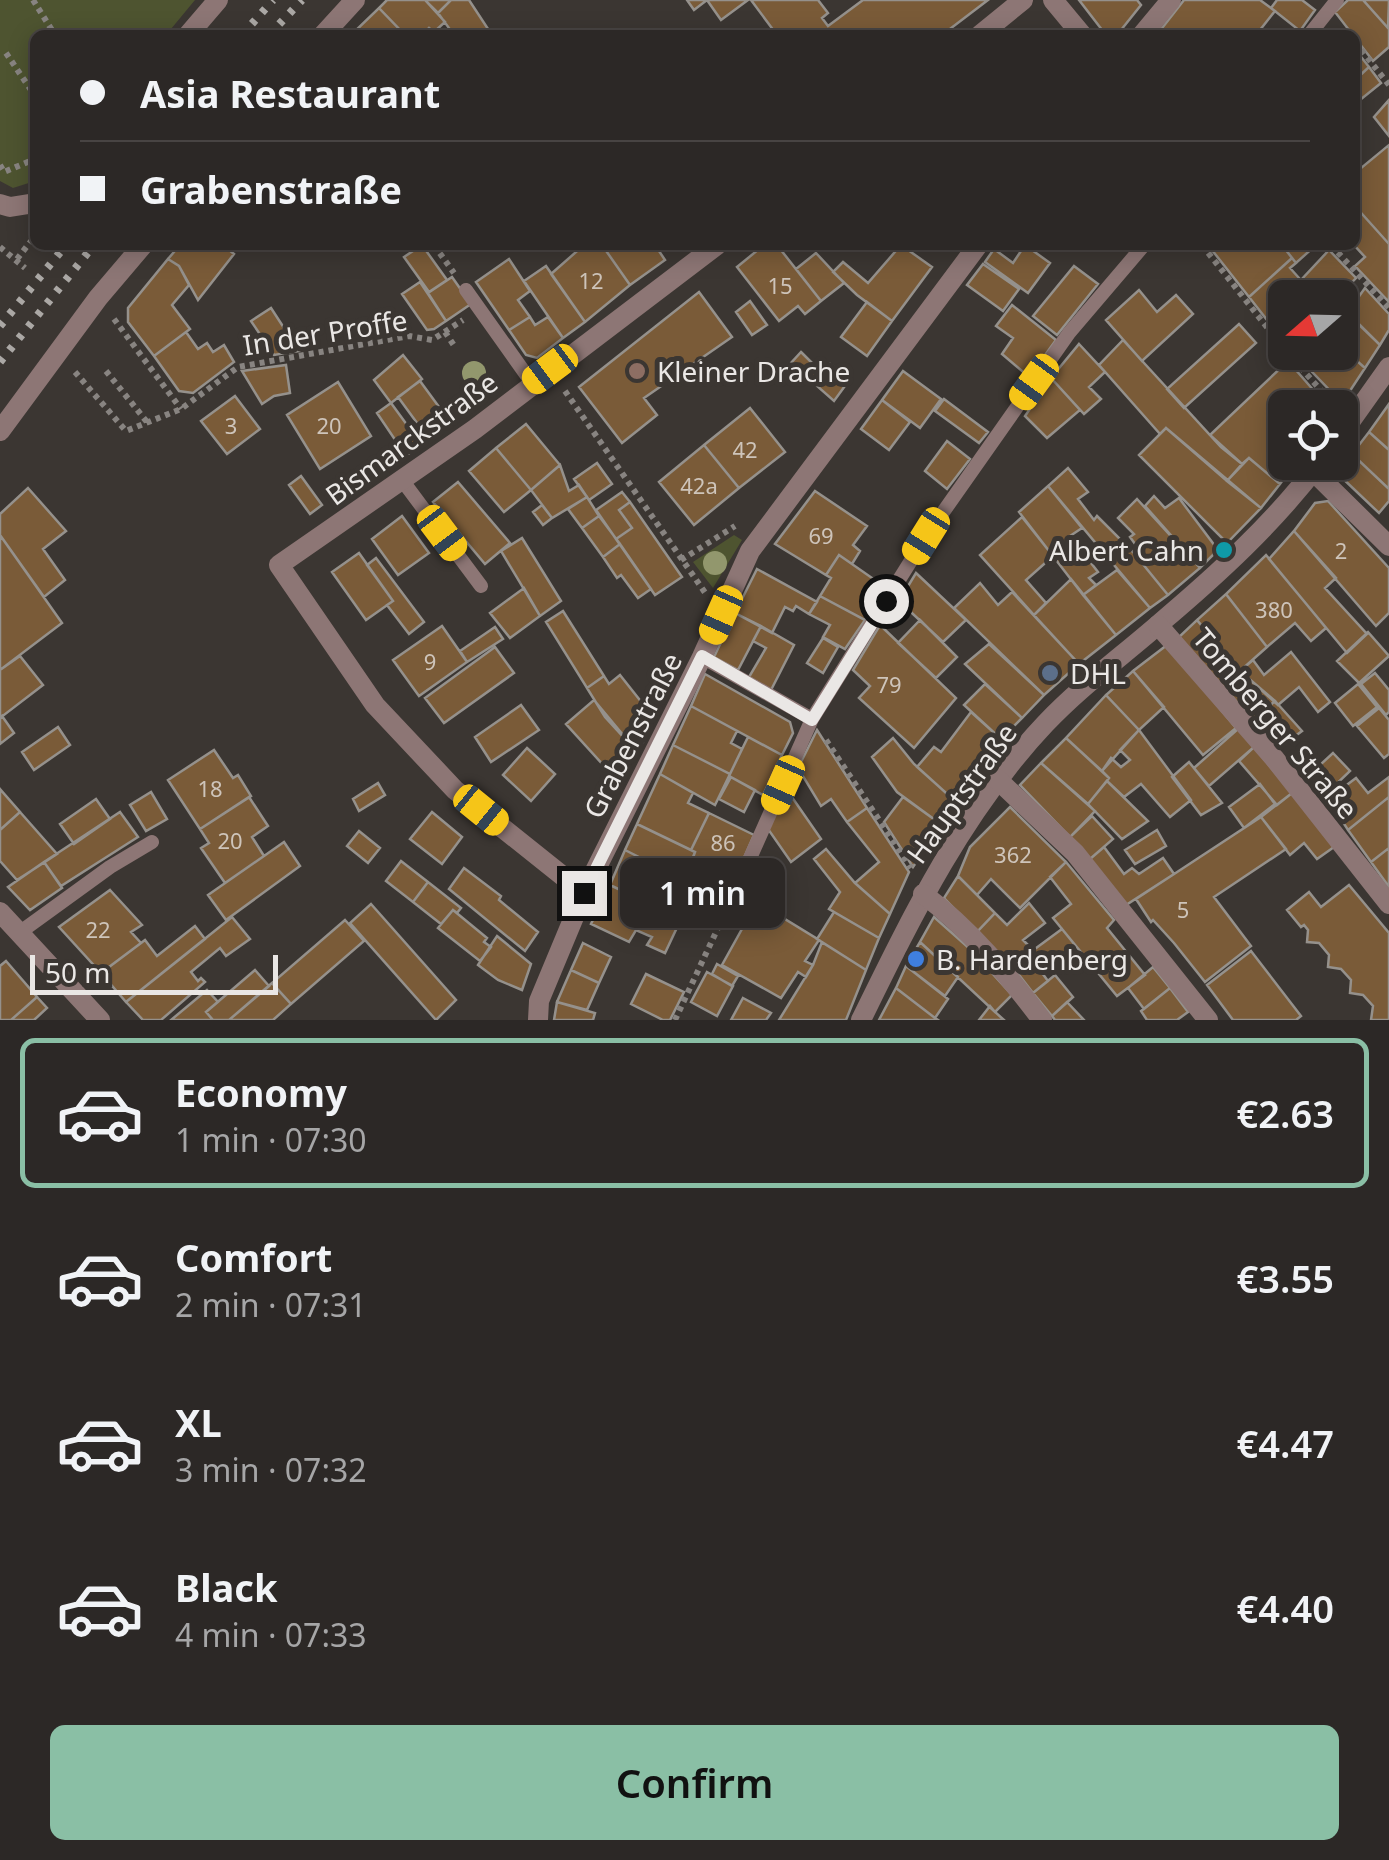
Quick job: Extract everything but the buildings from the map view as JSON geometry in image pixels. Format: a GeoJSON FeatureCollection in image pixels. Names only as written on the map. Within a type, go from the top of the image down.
{"type":"FeatureCollection","features":[{"type":"Feature","properties":{"kind":"street"},"geometry":{"type":"LineString","coordinates":[[192,30],[218,0]]}},
{"type":"Feature","properties":{"kind":"street"},"geometry":{"type":"LineString","coordinates":[[328,30],[355,0]]}},
{"type":"Feature","properties":{"kind":"street"},"geometry":{"type":"LineString","coordinates":[[986,30],[1023,0]]}},
{"type":"Feature","properties":{"kind":"street"},"geometry":{"type":"LineString","coordinates":[[1053,0],[1078,30]]}},
{"type":"Feature","properties":{"kind":"street"},"geometry":{"type":"LineString","coordinates":[[1146,30],[1171,0]]}},
{"type":"Feature","properties":{"kind":"street"},"geometry":{"type":"LineString","coordinates":[[0,204],[30,205]]}},
{"type":"Feature","properties":{"kind":"street"},"geometry":{"type":"LineString","coordinates":[[0,431],[98,298],[140,250]]}},
{"type":"Feature","properties":{"kind":"street","name":"Bismarckstraße"},"geometry":{"type":"LineString","coordinates":[[584,893],[455,790],[375,705],[279,566],[475,429],[710,250]]}},
{"type":"Feature","properties":{"kind":"street","name":"Grabenstraße"},"geometry":{"type":"LineString","coordinates":[[538,1020],[540,1000],[584,893],[750,551],[974,250]]}},
{"type":"Feature","properties":{"kind":"street"},"geometry":{"type":"LineString","coordinates":[[1358,411],[1389,367]]}},
{"type":"Feature","properties":{"kind":"street","name":"Hauptstraße"},"geometry":{"type":"LineString","coordinates":[[861,1020],[924,892],[997,779],[1046,723],[1239,554],[1305,480]]}},
{"type":"Feature","properties":{"kind":"street"},"geometry":{"type":"LineString","coordinates":[[1329,480],[1389,546]]}},
{"type":"Feature","properties":{"kind":"street","name":"Tomberger Straße"},"geometry":{"type":"LineString","coordinates":[[1158,625],[1274,758],[1389,904]]}},
{"type":"Feature","properties":{"kind":"street"},"geometry":{"type":"LineString","coordinates":[[997,779],[1075,853],[1208,1020]]}},
{"type":"Feature","properties":{"kind":"street"},"geometry":{"type":"LineString","coordinates":[[924,892],[1005,972],[1042,1020]]}},
{"type":"Feature","properties":{"kind":"street"},"geometry":{"type":"LineString","coordinates":[[0,912],[100,1020]]}},
{"type":"Feature","properties":{"kind":"lane"},"geometry":{"type":"LineString","coordinates":[[1313,30],[1337,0]]}},
{"type":"Feature","properties":{"kind":"lane"},"geometry":{"type":"LineString","coordinates":[[739,883],[812,720],[926,536],[1070,333],[1140,250]]}},
{"type":"Feature","properties":{"kind":"lane"},"geometry":{"type":"LineString","coordinates":[[466,290],[532,383]]}},
{"type":"Feature","properties":{"kind":"lane"},"geometry":{"type":"LineString","coordinates":[[402,480],[481,586]]}},
{"type":"Feature","properties":{"kind":"lane"},"geometry":{"type":"LineString","coordinates":[[702,656],[812,720]]}},
{"type":"Feature","properties":{"kind":"lane"},"geometry":{"type":"LineString","coordinates":[[19,932],[152,842]]}},
{"type":"Feature","properties":{"kind":"path"},"geometry":{"type":"LineString","coordinates":[[33,0],[52,30]]}},
{"type":"Feature","properties":{"kind":"path"},"geometry":{"type":"LineString","coordinates":[[1360,48],[1389,86]]}},
{"type":"Feature","properties":{"kind":"path"},"geometry":{"type":"LineString","coordinates":[[0,64],[3,53]]}},
{"type":"Feature","properties":{"kind":"path"},"geometry":{"type":"LineString","coordinates":[[3,53],[30,89]]}},
{"type":"Feature","properties":{"kind":"path"},"geometry":{"type":"LineString","coordinates":[[0,165],[4,172],[30,161]]}},
{"type":"Feature","properties":{"kind":"path"},"geometry":{"type":"LineString","coordinates":[[17,259],[30,242]]}},
{"type":"Feature","properties":{"kind":"path"},"geometry":{"type":"LineString","coordinates":[[0,247],[25,268]]}},
{"type":"Feature","properties":{"kind":"path"},"geometry":{"type":"LineString","coordinates":[[438,250],[466,290]]}},
{"type":"Feature","properties":{"kind":"path"},"geometry":{"type":"LineString","coordinates":[[1206,250],[1268,328]]}},
{"type":"Feature","properties":{"kind":"path"},"geometry":{"type":"LineString","coordinates":[[1335,250],[1389,308]]}},
{"type":"Feature","properties":{"kind":"path"},"geometry":{"type":"LineString","coordinates":[[98,298],[181,409]]}},
{"type":"Feature","properties":{"kind":"path","name":"In der Proffe"},"geometry":{"type":"LineString","coordinates":[[147,422],[181,409],[238,367],[410,336],[432,340],[480,310]]}},
{"type":"Feature","properties":{"kind":"path"},"geometry":{"type":"LineString","coordinates":[[445,332],[455,347]]}},
{"type":"Feature","properties":{"kind":"path"},"geometry":{"type":"LineString","coordinates":[[58,352],[126,431],[147,422],[106,370]]}},
{"type":"Feature","properties":{"kind":"path"},"geometry":{"type":"LineString","coordinates":[[550,369],[721,615]]}},
{"type":"Feature","properties":{"kind":"path"},"geometry":{"type":"LineString","coordinates":[[1303,370],[1320,390]]}},
{"type":"Feature","properties":{"kind":"path"},"geometry":{"type":"LineString","coordinates":[[681,560],[740,523],[766,530]]}},
{"type":"Feature","properties":{"kind":"path"},"geometry":{"type":"LineString","coordinates":[[812,720],[924,892]]}},
{"type":"Feature","properties":{"kind":"path"},"geometry":{"type":"LineString","coordinates":[[675,1020],[739,883]]}},
{"type":"Feature","properties":{"kind":"green space"},"geometry":{"type":"Polygon","coordinates":[[[0,0],[195,0],[170,30],[30,30],[30,183],[13,188],[0,181],[0,0]]]}},
{"type":"Feature","properties":{"kind":"green space"},"geometry":{"type":"Polygon","coordinates":[[[734,535],[742,540],[713,588],[693,562],[734,535]]]}},
{"type":"Feature","properties":{"kind":"railway"},"geometry":{"type":"LineString","coordinates":[[246,30],[273,0]]}},
{"type":"Feature","properties":{"kind":"railway"},"geometry":{"type":"LineString","coordinates":[[274,30],[302,0]]}},
{"type":"Feature","properties":{"kind":"railway"},"geometry":{"type":"LineString","coordinates":[[0,326],[62,250]]}},
{"type":"Feature","properties":{"kind":"railway"},"geometry":{"type":"LineString","coordinates":[[0,362],[90,250]]}},
{"type":"Feature","properties":{"kind":"place","name":"Kleiner Drache"},"geometry":{"type":"Point","coordinates":[637,371]}},
{"type":"Feature","properties":{"kind":"place","name":"Albert Cahn"},"geometry":{"type":"Point","coordinates":[1224,550]}},
{"type":"Feature","properties":{"kind":"place","name":"DHL"},"geometry":{"type":"Point","coordinates":[1050,673]}},
{"type":"Feature","properties":{"kind":"place","name":"B. Hardenberg"},"geometry":{"type":"Point","coordinates":[916,959]}},
{"type":"Feature","properties":{"kind":"route"},"geometry":{"type":"LineString","coordinates":[[584,893],[702,656],[812,720],[886,601]]}}]}
